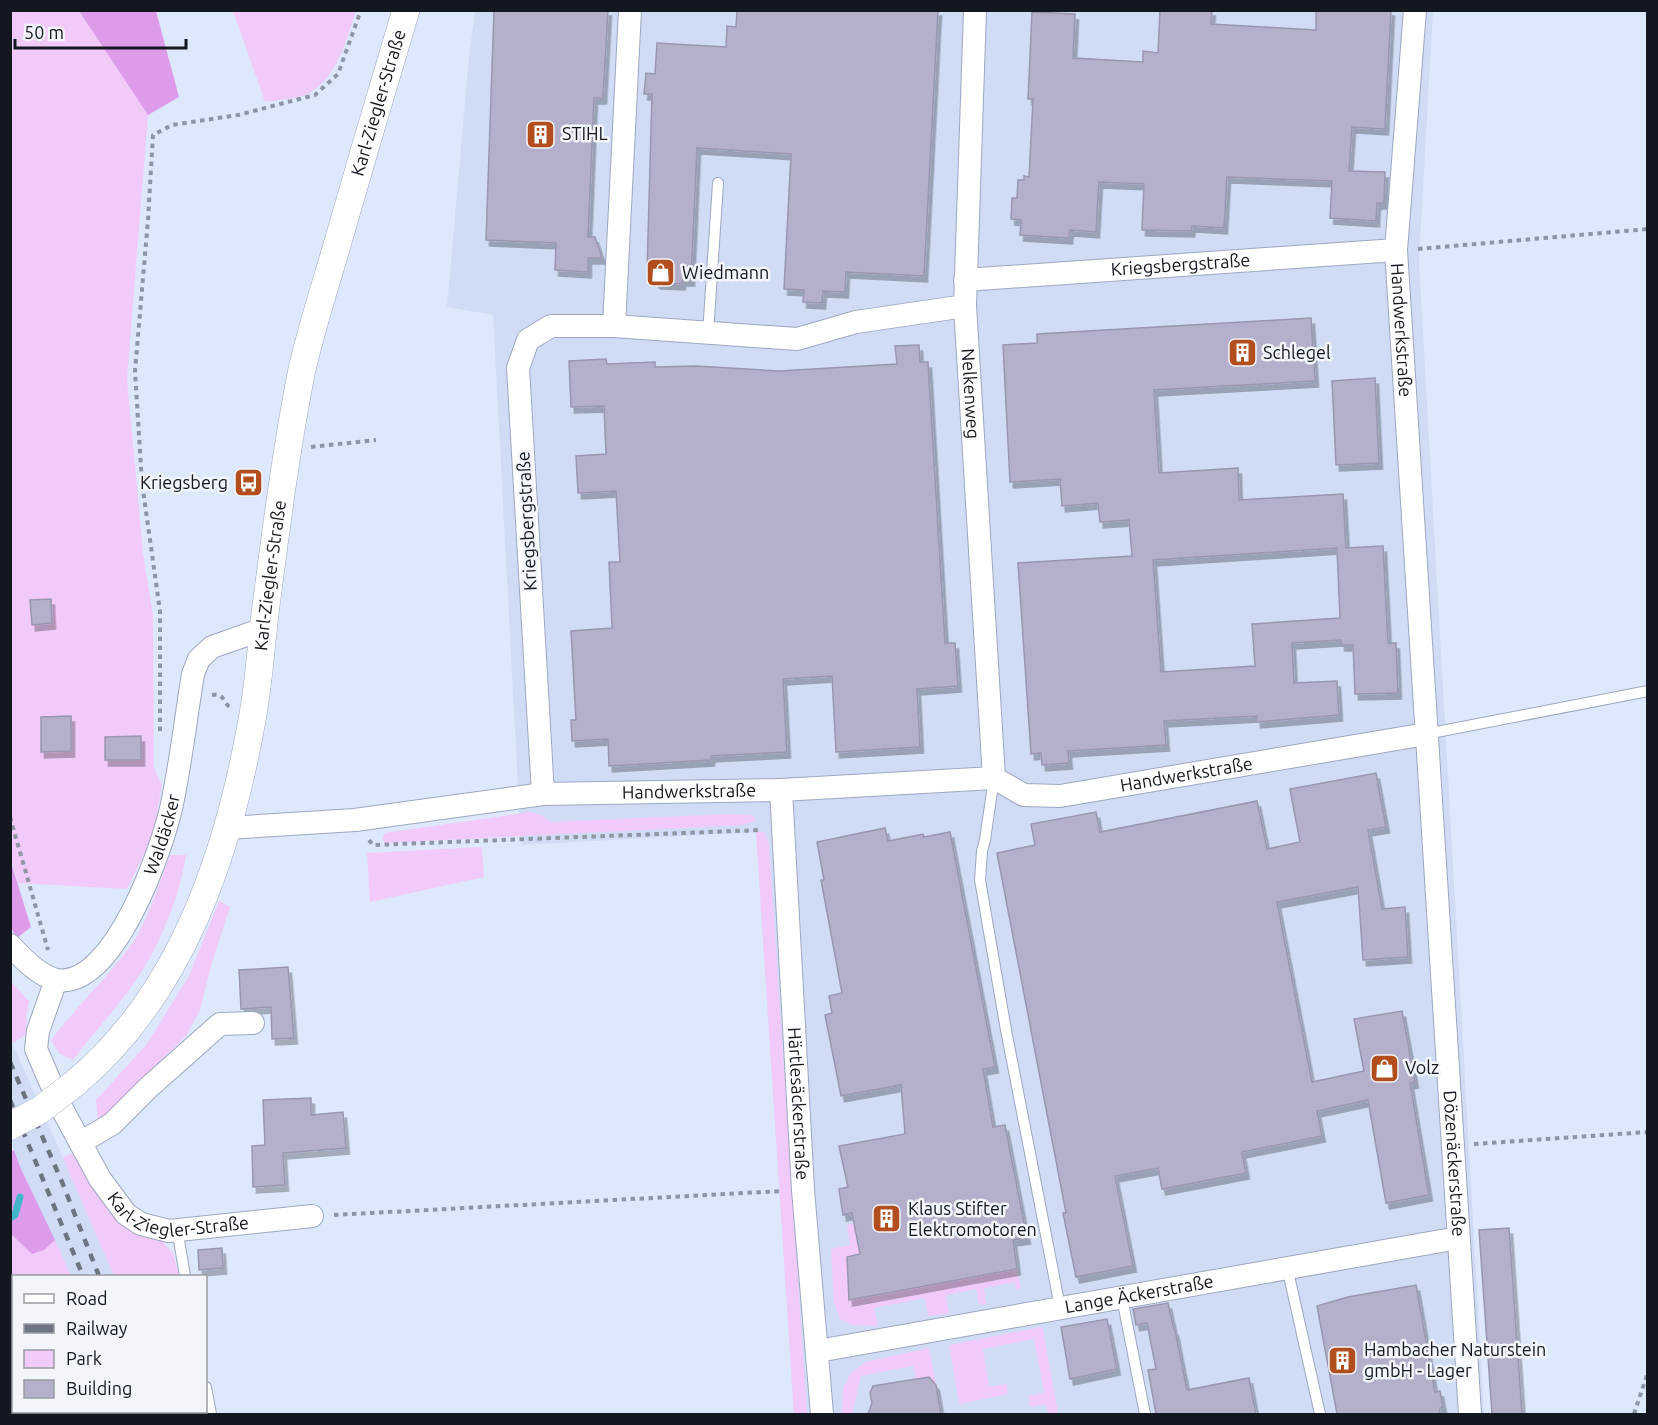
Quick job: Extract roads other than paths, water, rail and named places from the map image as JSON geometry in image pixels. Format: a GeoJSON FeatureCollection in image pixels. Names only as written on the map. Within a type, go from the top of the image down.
{"type":"FeatureCollection","features":[{"type":"Feature","properties":{"kind":"street","name":"Karl-Ziegler-Straße"},"geometry":{"type":"LineString","coordinates":[[10,1126],[39,1110],[75,1083],[100,1062],[125,1035],[158,988],[183,945],[203,898],[227,828],[252,718],[288,445],[302,370],[406,10]]}},
{"type":"Feature","properties":{"kind":"street"},"geometry":{"type":"LineString","coordinates":[[614,326],[630,10]]}},
{"type":"Feature","properties":{"kind":"street","name":"Nelkenweg"},"geometry":{"type":"LineString","coordinates":[[975,10],[964,280],[994,777]]}},
{"type":"Feature","properties":{"kind":"street","name":"Handwerkstraße"},"geometry":{"type":"LineString","coordinates":[[227,828],[356,820],[543,794],[781,790],[994,777],[1024,795],[1060,796],[1426,734],[1396,250],[1415,10]]}},
{"type":"Feature","properties":{"kind":"street","name":"Kriegsbergstraße"},"geometry":{"type":"LineString","coordinates":[[964,280],[1396,250]]}},
{"type":"Feature","properties":{"kind":"street","name":"Kriegsbergstraße"},"geometry":{"type":"LineString","coordinates":[[543,794],[518,368],[528,340],[551,326],[614,326],[797,339],[856,322],[965,306]]}},
{"type":"Feature","properties":{"kind":"street","name":"Waldäcker"},"geometry":{"type":"LineString","coordinates":[[56,980],[75,978],[99,963],[122,932],[155,861],[172,805],[193,674],[199,658],[212,647],[263,629]]}},
{"type":"Feature","properties":{"kind":"street","name":"Dözenäckerstraße"},"geometry":{"type":"LineString","coordinates":[[1426,734],[1470,1414]]}},
{"type":"Feature","properties":{"kind":"street","name":"Härtlesäckerstraße"},"geometry":{"type":"LineString","coordinates":[[781,790],[803,1190],[822,1414]]}},
{"type":"Feature","properties":{"kind":"street"},"geometry":{"type":"LineString","coordinates":[[10,945],[28,965],[56,980]]}},
{"type":"Feature","properties":{"kind":"street","name":"Karl-Ziegler-Straße"},"geometry":{"type":"LineString","coordinates":[[56,980],[38,1031],[36,1049],[41,1064],[100,1179],[126,1214],[141,1224],[169,1231],[312,1216]]}},
{"type":"Feature","properties":{"kind":"street"},"geometry":{"type":"LineString","coordinates":[[79,1140],[90,1137],[112,1124],[149,1087],[220,1024],[253,1023]]}},
{"type":"Feature","properties":{"kind":"street","name":"Lange Äckerstraße"},"geometry":{"type":"LineString","coordinates":[[818,1351],[1458,1238]]}},
{"type":"Feature","properties":{"kind":"lane"},"geometry":{"type":"LineString","coordinates":[[708,333],[718,183]]}},
{"type":"Feature","properties":{"kind":"lane"},"geometry":{"type":"LineString","coordinates":[[1426,734],[1647,691]]}},
{"type":"Feature","properties":{"kind":"lane"},"geometry":{"type":"LineString","coordinates":[[994,777],[982,851],[980,880],[1006,1030],[1060,1307]]}},
{"type":"Feature","properties":{"kind":"lane"},"geometry":{"type":"LineString","coordinates":[[169,1231],[179,1240],[185,1275]]}},
{"type":"Feature","properties":{"kind":"lane"},"geometry":{"type":"LineString","coordinates":[[1287,1267],[1320,1414]]}},
{"type":"Feature","properties":{"kind":"lane"},"geometry":{"type":"LineString","coordinates":[[1122,1298],[1145,1414]]}},
{"type":"Feature","properties":{"kind":"lane"},"geometry":{"type":"LineString","coordinates":[[207,1392],[211,1414]]}},
{"type":"Feature","properties":{"kind":"waterway"},"geometry":{"type":"LineString","coordinates":[[10,1218],[15,1215],[20,1197]]}},
{"type":"Feature","properties":{"kind":"railway"},"geometry":{"type":"LineString","coordinates":[[10,1062],[62,1182],[99,1275]]}},
{"type":"Feature","properties":{"kind":"railway"},"geometry":{"type":"LineString","coordinates":[[10,1100],[83,1275]]}},
{"type":"Feature","properties":{"kind":"place","name":"STIHL"},"geometry":{"type":"Point","coordinates":[541,134]}},
{"type":"Feature","properties":{"kind":"place","name":"Wiedmann"},"geometry":{"type":"Point","coordinates":[661,273]}},
{"type":"Feature","properties":{"kind":"place","name":"Schlegel"},"geometry":{"type":"Point","coordinates":[1242,353]}},
{"type":"Feature","properties":{"kind":"place","name":"Kriegsberg"},"geometry":{"type":"Point","coordinates":[249,483]}},
{"type":"Feature","properties":{"kind":"place","name":"Volz"},"geometry":{"type":"Point","coordinates":[1384,1068]}},
{"type":"Feature","properties":{"kind":"place","name":"Klaus Stifter Elektromotoren"},"geometry":{"type":"Point","coordinates":[887,1219]}},
{"type":"Feature","properties":{"kind":"place","name":"Hambacher Naturstein gmbH - Lager"},"geometry":{"type":"Point","coordinates":[1343,1360]}}]}
